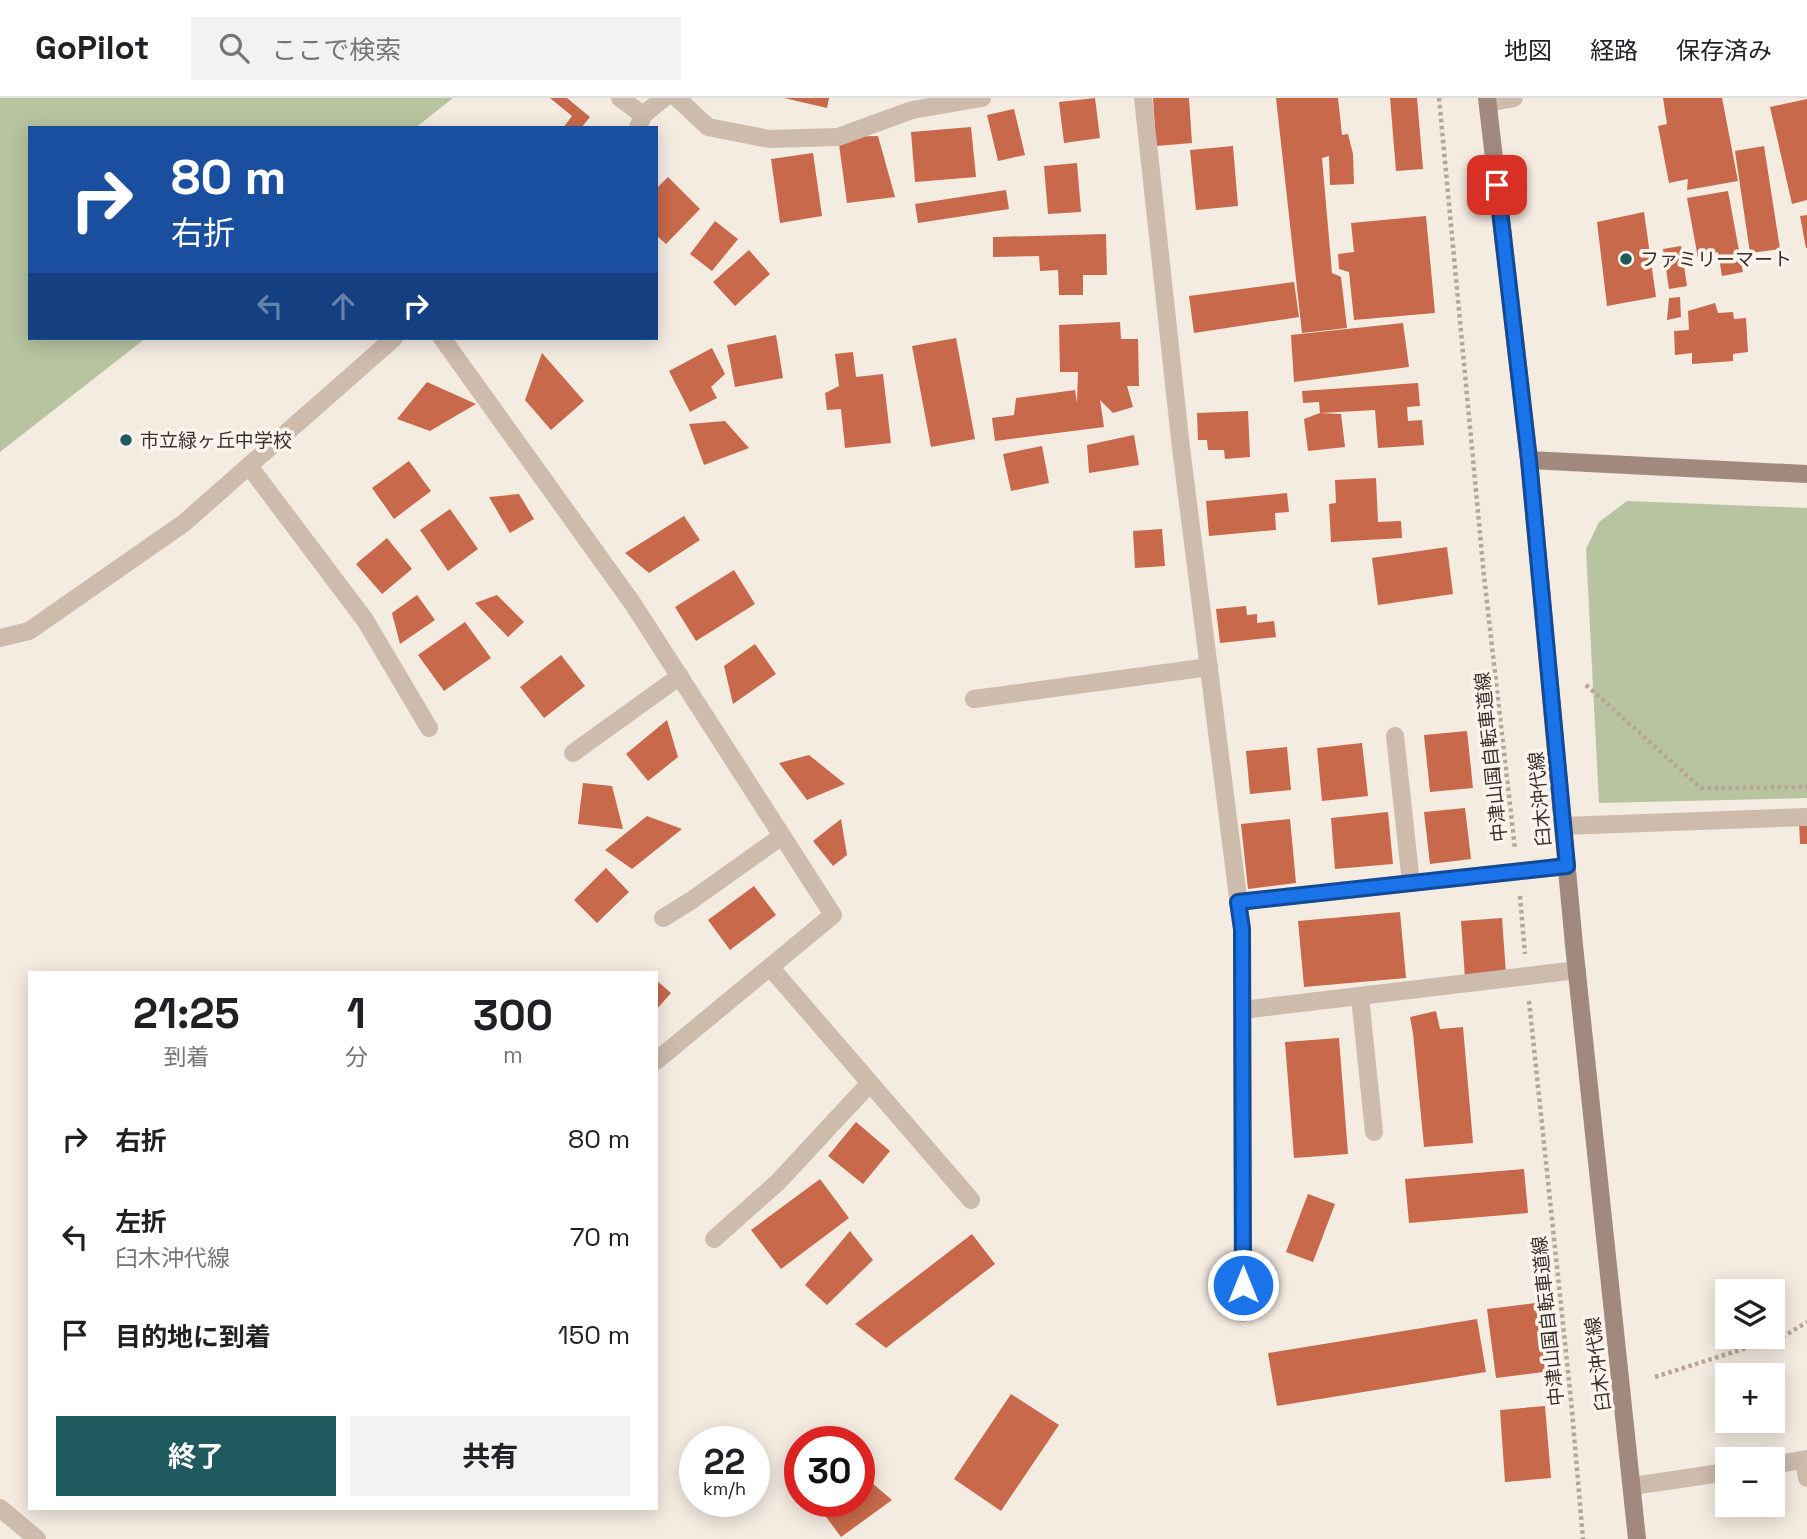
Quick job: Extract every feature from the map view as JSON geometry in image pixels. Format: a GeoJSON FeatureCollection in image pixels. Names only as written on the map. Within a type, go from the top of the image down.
{"type":"FeatureCollection","features":[{"type":"Feature","properties":{"kind":"main road","name":"臼木沖代線"},"geometry":{"type":"LineString","coordinates":[[1487,100],[1529,460],[1577,970],[1637,1539]]}},
{"type":"Feature","properties":{"kind":"main road"},"geometry":{"type":"LineString","coordinates":[[1529,460],[1807,474]]}},
{"type":"Feature","properties":{"kind":"street"},"geometry":{"type":"LineString","coordinates":[[620,98],[640,122],[664,98]]}},
{"type":"Feature","properties":{"kind":"street"},"geometry":{"type":"LineString","coordinates":[[677,98],[708,127],[769,139],[838,137],[912,110],[982,98]]}},
{"type":"Feature","properties":{"kind":"street"},"geometry":{"type":"LineString","coordinates":[[1143,98],[1180,434],[1242,929],[1243,1313]]}},
{"type":"Feature","properties":{"kind":"street"},"geometry":{"type":"LineString","coordinates":[[1487,100],[1514,98]]}},
{"type":"Feature","properties":{"kind":"street"},"geometry":{"type":"LineString","coordinates":[[0,638],[29,631],[184,523],[392,340]]}},
{"type":"Feature","properties":{"kind":"street"},"geometry":{"type":"LineString","coordinates":[[443,340],[633,604],[833,915],[658,1059]]}},
{"type":"Feature","properties":{"kind":"street"},"geometry":{"type":"LineString","coordinates":[[249,466],[365,620],[429,728]]}},
{"type":"Feature","properties":{"kind":"street"},"geometry":{"type":"LineString","coordinates":[[974,699],[1209,667]]}},
{"type":"Feature","properties":{"kind":"street"},"geometry":{"type":"LineString","coordinates":[[573,753],[680,676]]}},
{"type":"Feature","properties":{"kind":"street"},"geometry":{"type":"LineString","coordinates":[[1395,736],[1411,883]]}},
{"type":"Feature","properties":{"kind":"street"},"geometry":{"type":"LineString","coordinates":[[1564,826],[1807,817]]}},
{"type":"Feature","properties":{"kind":"street"},"geometry":{"type":"LineString","coordinates":[[663,918],[782,836]]}},
{"type":"Feature","properties":{"kind":"street"},"geometry":{"type":"LineString","coordinates":[[1238,902],[1567,866]]}},
{"type":"Feature","properties":{"kind":"street"},"geometry":{"type":"LineString","coordinates":[[770,967],[971,1200]]}},
{"type":"Feature","properties":{"kind":"street"},"geometry":{"type":"LineString","coordinates":[[1242,1010],[1577,970]]}},
{"type":"Feature","properties":{"kind":"street"},"geometry":{"type":"LineString","coordinates":[[1360,997],[1374,1132]]}},
{"type":"Feature","properties":{"kind":"street"},"geometry":{"type":"LineString","coordinates":[[714,1239],[778,1182],[870,1083]]}},
{"type":"Feature","properties":{"kind":"street"},"geometry":{"type":"LineString","coordinates":[[1785,1463],[1805,1459],[1807,1478]]}},
{"type":"Feature","properties":{"kind":"street"},"geometry":{"type":"LineString","coordinates":[[1633,1486],[1715,1474]]}},
{"type":"Feature","properties":{"kind":"street"},"geometry":{"type":"LineString","coordinates":[[0,1508],[37,1539]]}},
{"type":"Feature","properties":{"kind":"path","name":"中津山国自転車道線"},"geometry":{"type":"LineString","coordinates":[[1439,98],[1484,576],[1517,871],[1583,1539]]}},
{"type":"Feature","properties":{"kind":"path"},"geometry":{"type":"LineString","coordinates":[[1586,685],[1701,788],[1807,787]]}},
{"type":"Feature","properties":{"kind":"path"},"geometry":{"type":"LineString","coordinates":[[1655,1377],[1784,1336],[1807,1321]]}},
{"type":"Feature","properties":{"kind":"green space"},"geometry":{"type":"Polygon","coordinates":[[[0,98],[453,98],[418,126],[28,126],[28,340],[143,340],[0,452],[0,98]]]}},
{"type":"Feature","properties":{"kind":"green space"},"geometry":{"type":"Polygon","coordinates":[[[1627,501],[1807,508],[1807,798],[1599,803],[1586,549],[1599,522],[1627,501]]]}},
{"type":"Feature","properties":{"kind":"building"},"geometry":{"type":"Polygon","coordinates":[[[550,98],[567,98],[590,117],[583,126],[564,126],[572,116],[550,98]]]}},
{"type":"Feature","properties":{"kind":"building"},"geometry":{"type":"Polygon","coordinates":[[[784,98],[829,98],[827,108],[784,98]]]}},
{"type":"Feature","properties":{"kind":"building"},"geometry":{"type":"Polygon","coordinates":[[[1095,98],[1100,138],[1064,143],[1059,102],[1095,98]]]}},
{"type":"Feature","properties":{"kind":"building"},"geometry":{"type":"Polygon","coordinates":[[[1153,98],[1189,98],[1192,143],[1156,146],[1153,98]]]}},
{"type":"Feature","properties":{"kind":"building"},"geometry":{"type":"Polygon","coordinates":[[[1276,98],[1338,98],[1342,135],[1348,134],[1353,154],[1354,184],[1330,185],[1329,156],[1322,158],[1332,273],[1341,277],[1347,328],[1302,333],[1276,98]]]}},
{"type":"Feature","properties":{"kind":"building"},"geometry":{"type":"Polygon","coordinates":[[[1390,98],[1417,98],[1423,169],[1396,171],[1390,98]]]}},
{"type":"Feature","properties":{"kind":"building"},"geometry":{"type":"Polygon","coordinates":[[[1663,98],[1722,98],[1738,181],[1687,190],[1688,179],[1669,183],[1658,126],[1667,124],[1663,98]]]}},
{"type":"Feature","properties":{"kind":"building"},"geometry":{"type":"Polygon","coordinates":[[[1807,99],[1807,200],[1792,204],[1770,107],[1807,99]]]}},
{"type":"Feature","properties":{"kind":"building"},"geometry":{"type":"Polygon","coordinates":[[[1014,109],[1025,155],[998,161],[987,115],[1014,109]]]}},
{"type":"Feature","properties":{"kind":"building"},"geometry":{"type":"Polygon","coordinates":[[[971,127],[976,177],[915,182],[911,132],[971,127]]]}},
{"type":"Feature","properties":{"kind":"building"},"geometry":{"type":"Polygon","coordinates":[[[878,136],[895,197],[847,203],[838,137],[878,136]]]}},
{"type":"Feature","properties":{"kind":"building"},"geometry":{"type":"Polygon","coordinates":[[[1233,146],[1238,206],[1196,210],[1190,150],[1233,146]]]}},
{"type":"Feature","properties":{"kind":"building"},"geometry":{"type":"Polygon","coordinates":[[[1764,146],[1780,249],[1750,253],[1735,151],[1764,146]]]}},
{"type":"Feature","properties":{"kind":"building"},"geometry":{"type":"Polygon","coordinates":[[[813,153],[822,216],[780,223],[771,159],[813,153]]]}},
{"type":"Feature","properties":{"kind":"building"},"geometry":{"type":"Polygon","coordinates":[[[1077,163],[1081,212],[1048,214],[1044,166],[1077,163]]]}},
{"type":"Feature","properties":{"kind":"building"},"geometry":{"type":"Polygon","coordinates":[[[668,177],[700,209],[666,244],[658,237],[658,187],[668,177]]]}},
{"type":"Feature","properties":{"kind":"building"},"geometry":{"type":"Polygon","coordinates":[[[1006,190],[1009,209],[918,223],[915,204],[1006,190]]]}},
{"type":"Feature","properties":{"kind":"building"},"geometry":{"type":"Polygon","coordinates":[[[1728,191],[1743,272],[1722,276],[1718,252],[1698,258],[1687,198],[1728,191]]]}},
{"type":"Feature","properties":{"kind":"building","name":"ファミリーマート"},"geometry":{"type":"Polygon","coordinates":[[[1644,212],[1656,297],[1607,306],[1597,222],[1644,212]]]}},
{"type":"Feature","properties":{"kind":"building"},"geometry":{"type":"Polygon","coordinates":[[[1807,215],[1807,248],[1806,248],[1800,216],[1807,215]]]}},
{"type":"Feature","properties":{"kind":"building"},"geometry":{"type":"Polygon","coordinates":[[[1426,216],[1435,313],[1354,320],[1349,272],[1339,269],[1338,254],[1354,252],[1351,223],[1426,216]]]}},
{"type":"Feature","properties":{"kind":"building"},"geometry":{"type":"Polygon","coordinates":[[[715,221],[738,239],[712,271],[690,254],[715,221]]]}},
{"type":"Feature","properties":{"kind":"building"},"geometry":{"type":"Polygon","coordinates":[[[1106,234],[1107,275],[1083,275],[1083,295],[1059,295],[1058,270],[1040,271],[1039,256],[993,257],[993,237],[1106,234]]]}},
{"type":"Feature","properties":{"kind":"building"},"geometry":{"type":"Polygon","coordinates":[[[1681,246],[1687,286],[1669,289],[1663,249],[1681,246]]]}},
{"type":"Feature","properties":{"kind":"building"},"geometry":{"type":"Polygon","coordinates":[[[749,250],[770,274],[735,306],[713,282],[749,250]]]}},
{"type":"Feature","properties":{"kind":"building"},"geometry":{"type":"Polygon","coordinates":[[[1294,282],[1299,317],[1194,333],[1189,296],[1294,282]]]}},
{"type":"Feature","properties":{"kind":"building"},"geometry":{"type":"Polygon","coordinates":[[[1680,297],[1681,317],[1667,320],[1669,298],[1680,297]]]}},
{"type":"Feature","properties":{"kind":"building"},"geometry":{"type":"Polygon","coordinates":[[[1715,303],[1718,313],[1733,312],[1734,319],[1746,318],[1748,352],[1733,354],[1733,361],[1692,364],[1692,353],[1675,355],[1674,331],[1689,330],[1688,311],[1715,303]]]}},
{"type":"Feature","properties":{"kind":"building"},"geometry":{"type":"Polygon","coordinates":[[[1120,322],[1121,339],[1138,339],[1139,386],[1127,386],[1133,407],[1113,413],[1100,400],[1104,427],[995,441],[992,418],[1014,415],[1016,398],[1075,390],[1077,403],[1078,372],[1060,372],[1059,325],[1120,322]]]}},
{"type":"Feature","properties":{"kind":"building"},"geometry":{"type":"Polygon","coordinates":[[[1403,323],[1409,367],[1294,382],[1291,335],[1403,323]]]}},
{"type":"Feature","properties":{"kind":"building"},"geometry":{"type":"Polygon","coordinates":[[[776,335],[783,378],[735,387],[727,345],[776,335]]]}},
{"type":"Feature","properties":{"kind":"building"},"geometry":{"type":"Polygon","coordinates":[[[956,338],[975,439],[931,447],[912,346],[956,338]]]}},
{"type":"Feature","properties":{"kind":"building"},"geometry":{"type":"Polygon","coordinates":[[[712,348],[725,374],[711,387],[717,398],[690,412],[669,371],[712,348]]]}},
{"type":"Feature","properties":{"kind":"building"},"geometry":{"type":"Polygon","coordinates":[[[853,352],[856,377],[883,374],[891,443],[845,448],[841,409],[827,410],[825,393],[839,386],[835,354],[853,352]]]}},
{"type":"Feature","properties":{"kind":"building"},"geometry":{"type":"Polygon","coordinates":[[[542,353],[584,401],[551,430],[525,400],[542,353]]]}},
{"type":"Feature","properties":{"kind":"building"},"geometry":{"type":"Polygon","coordinates":[[[427,382],[476,404],[430,431],[397,419],[427,382]]]}},
{"type":"Feature","properties":{"kind":"building"},"geometry":{"type":"Polygon","coordinates":[[[1418,383],[1420,406],[1407,407],[1408,421],[1422,420],[1424,445],[1378,448],[1375,410],[1320,413],[1319,402],[1303,403],[1302,391],[1418,383]]]}},
{"type":"Feature","properties":{"kind":"building"},"geometry":{"type":"Polygon","coordinates":[[[1248,411],[1250,457],[1225,459],[1224,450],[1208,450],[1207,440],[1198,440],[1197,413],[1248,411]]]}},
{"type":"Feature","properties":{"kind":"building"},"geometry":{"type":"Polygon","coordinates":[[[1320,413],[1341,414],[1345,447],[1308,451],[1304,419],[1320,413]]]}},
{"type":"Feature","properties":{"kind":"building"},"geometry":{"type":"Polygon","coordinates":[[[725,421],[749,448],[704,465],[689,424],[725,421]]]}},
{"type":"Feature","properties":{"kind":"building"},"geometry":{"type":"Polygon","coordinates":[[[1134,435],[1139,465],[1089,473],[1087,445],[1134,435]]]}},
{"type":"Feature","properties":{"kind":"building"},"geometry":{"type":"Polygon","coordinates":[[[1042,446],[1049,483],[1011,491],[1003,454],[1042,446]]]}},
{"type":"Feature","properties":{"kind":"building"},"geometry":{"type":"Polygon","coordinates":[[[409,461],[431,491],[394,519],[372,488],[409,461]]]}},
{"type":"Feature","properties":{"kind":"building"},"geometry":{"type":"Polygon","coordinates":[[[1376,478],[1378,522],[1401,521],[1402,538],[1331,542],[1329,504],[1336,503],[1335,480],[1376,478]]]}},
{"type":"Feature","properties":{"kind":"building"},"geometry":{"type":"Polygon","coordinates":[[[1287,493],[1289,512],[1275,513],[1276,530],[1209,536],[1206,501],[1287,493]]]}},
{"type":"Feature","properties":{"kind":"building"},"geometry":{"type":"Polygon","coordinates":[[[519,494],[534,519],[510,533],[489,497],[519,494]]]}},
{"type":"Feature","properties":{"kind":"building"},"geometry":{"type":"Polygon","coordinates":[[[450,509],[478,549],[448,571],[420,530],[450,509]]]}},
{"type":"Feature","properties":{"kind":"building"},"geometry":{"type":"Polygon","coordinates":[[[684,516],[700,540],[649,573],[625,553],[684,516]]]}},
{"type":"Feature","properties":{"kind":"building"},"geometry":{"type":"Polygon","coordinates":[[[1162,529],[1165,566],[1135,568],[1133,531],[1162,529]]]}},
{"type":"Feature","properties":{"kind":"building"},"geometry":{"type":"Polygon","coordinates":[[[387,538],[412,569],[382,594],[356,564],[387,538]]]}},
{"type":"Feature","properties":{"kind":"building"},"geometry":{"type":"Polygon","coordinates":[[[1447,547],[1453,594],[1378,605],[1372,558],[1447,547]]]}},
{"type":"Feature","properties":{"kind":"building"},"geometry":{"type":"Polygon","coordinates":[[[734,570],[755,604],[696,641],[675,607],[734,570]]]}},
{"type":"Feature","properties":{"kind":"building"},"geometry":{"type":"Polygon","coordinates":[[[417,595],[435,620],[400,644],[392,613],[417,595]]]}},
{"type":"Feature","properties":{"kind":"building"},"geometry":{"type":"Polygon","coordinates":[[[497,595],[524,622],[508,637],[475,603],[497,595]]]}},
{"type":"Feature","properties":{"kind":"building"},"geometry":{"type":"Polygon","coordinates":[[[1246,606],[1247,615],[1257,614],[1257,623],[1274,621],[1276,637],[1220,643],[1216,609],[1246,606]]]}},
{"type":"Feature","properties":{"kind":"building"},"geometry":{"type":"Polygon","coordinates":[[[465,622],[491,658],[444,691],[418,655],[465,622]]]}},
{"type":"Feature","properties":{"kind":"building"},"geometry":{"type":"Polygon","coordinates":[[[755,644],[776,674],[733,704],[724,666],[755,644]]]}},
{"type":"Feature","properties":{"kind":"building"},"geometry":{"type":"Polygon","coordinates":[[[561,655],[585,686],[544,718],[520,687],[561,655]]]}},
{"type":"Feature","properties":{"kind":"building"},"geometry":{"type":"Polygon","coordinates":[[[667,720],[678,757],[648,781],[626,754],[667,720]]]}},
{"type":"Feature","properties":{"kind":"building"},"geometry":{"type":"Polygon","coordinates":[[[1467,731],[1473,788],[1430,792],[1424,735],[1467,731]]]}},
{"type":"Feature","properties":{"kind":"building"},"geometry":{"type":"Polygon","coordinates":[[[1362,743],[1368,796],[1322,801],[1317,748],[1362,743]]]}},
{"type":"Feature","properties":{"kind":"building"},"geometry":{"type":"Polygon","coordinates":[[[1287,747],[1291,790],[1250,794],[1246,751],[1287,747]]]}},
{"type":"Feature","properties":{"kind":"building"},"geometry":{"type":"Polygon","coordinates":[[[809,755],[845,784],[807,800],[779,763],[809,755]]]}},
{"type":"Feature","properties":{"kind":"building"},"geometry":{"type":"Polygon","coordinates":[[[583,783],[612,786],[623,829],[578,824],[583,783]]]}},
{"type":"Feature","properties":{"kind":"building"},"geometry":{"type":"Polygon","coordinates":[[[1465,808],[1471,859],[1430,864],[1424,812],[1465,808]]]}},
{"type":"Feature","properties":{"kind":"building"},"geometry":{"type":"Polygon","coordinates":[[[1388,812],[1393,864],[1335,869],[1331,818],[1388,812]]]}},
{"type":"Feature","properties":{"kind":"building"},"geometry":{"type":"Polygon","coordinates":[[[647,816],[682,829],[632,869],[605,850],[647,816]]]}},
{"type":"Feature","properties":{"kind":"building"},"geometry":{"type":"Polygon","coordinates":[[[841,819],[847,855],[833,866],[813,841],[841,819]]]}},
{"type":"Feature","properties":{"kind":"building"},"geometry":{"type":"Polygon","coordinates":[[[1290,819],[1296,883],[1248,889],[1241,824],[1290,819]]]}},
{"type":"Feature","properties":{"kind":"building"},"geometry":{"type":"Polygon","coordinates":[[[1799,822],[1807,822],[1807,844],[1800,844],[1799,822]]]}},
{"type":"Feature","properties":{"kind":"building"},"geometry":{"type":"Polygon","coordinates":[[[606,868],[629,892],[597,923],[574,900],[606,868]]]}},
{"type":"Feature","properties":{"kind":"building"},"geometry":{"type":"Polygon","coordinates":[[[754,886],[776,915],[730,950],[708,920],[754,886]]]}},
{"type":"Feature","properties":{"kind":"building"},"geometry":{"type":"Polygon","coordinates":[[[1400,912],[1406,978],[1304,987],[1298,921],[1400,912]]]}},
{"type":"Feature","properties":{"kind":"building"},"geometry":{"type":"Polygon","coordinates":[[[1502,918],[1506,974],[1465,978],[1461,921],[1502,918]]]}},
{"type":"Feature","properties":{"kind":"building"},"geometry":{"type":"Polygon","coordinates":[[[658,982],[671,993],[658,1008],[658,982]]]}},
{"type":"Feature","properties":{"kind":"building"},"geometry":{"type":"Polygon","coordinates":[[[1436,1011],[1440,1029],[1463,1027],[1473,1143],[1424,1147],[1410,1017],[1436,1011]]]}},
{"type":"Feature","properties":{"kind":"building"},"geometry":{"type":"Polygon","coordinates":[[[1339,1038],[1348,1154],[1294,1158],[1285,1042],[1339,1038]]]}},
{"type":"Feature","properties":{"kind":"building"},"geometry":{"type":"Polygon","coordinates":[[[856,1122],[890,1151],[863,1184],[828,1156],[856,1122]]]}},
{"type":"Feature","properties":{"kind":"building"},"geometry":{"type":"Polygon","coordinates":[[[1524,1169],[1528,1213],[1409,1223],[1405,1179],[1524,1169]]]}},
{"type":"Feature","properties":{"kind":"building"},"geometry":{"type":"Polygon","coordinates":[[[820,1179],[849,1218],[781,1269],[751,1230],[820,1179]]]}},
{"type":"Feature","properties":{"kind":"building"},"geometry":{"type":"Polygon","coordinates":[[[1308,1194],[1335,1204],[1313,1262],[1286,1252],[1308,1194]]]}},
{"type":"Feature","properties":{"kind":"building"},"geometry":{"type":"Polygon","coordinates":[[[850,1231],[873,1260],[827,1305],[805,1285],[850,1231]]]}},
{"type":"Feature","properties":{"kind":"building"},"geometry":{"type":"Polygon","coordinates":[[[972,1234],[995,1264],[886,1348],[855,1324],[972,1234]]]}},
{"type":"Feature","properties":{"kind":"building"},"geometry":{"type":"Polygon","coordinates":[[[1543,1302],[1551,1371],[1496,1378],[1487,1309],[1543,1302]]]}},
{"type":"Feature","properties":{"kind":"building"},"geometry":{"type":"Polygon","coordinates":[[[1477,1319],[1486,1372],[1277,1406],[1268,1353],[1477,1319]]]}},
{"type":"Feature","properties":{"kind":"building"},"geometry":{"type":"Polygon","coordinates":[[[1011,1394],[1059,1425],[1001,1511],[954,1479],[1011,1394]]]}},
{"type":"Feature","properties":{"kind":"building"},"geometry":{"type":"Polygon","coordinates":[[[1545,1406],[1551,1478],[1505,1482],[1500,1410],[1545,1406]]]}},
{"type":"Feature","properties":{"kind":"building"},"geometry":{"type":"Polygon","coordinates":[[[875,1486],[892,1500],[875,1512],[875,1486]]]}},
{"type":"Feature","properties":{"kind":"building"},"geometry":{"type":"Polygon","coordinates":[[[826,1517],[869,1517],[841,1537],[826,1517]]]}},
{"type":"Feature","properties":{"kind":"place","name":"ファミリーマート"},"geometry":{"type":"Point","coordinates":[1626,259]}},
{"type":"Feature","properties":{"kind":"place","name":"市立緑ヶ丘中学校"},"geometry":{"type":"Point","coordinates":[126,440]}},
{"type":"Feature","properties":{"kind":"route"},"geometry":{"type":"LineString","coordinates":[[1243,1285],[1242,929],[1238,902],[1567,866],[1529,460],[1497,185]]}}]}
